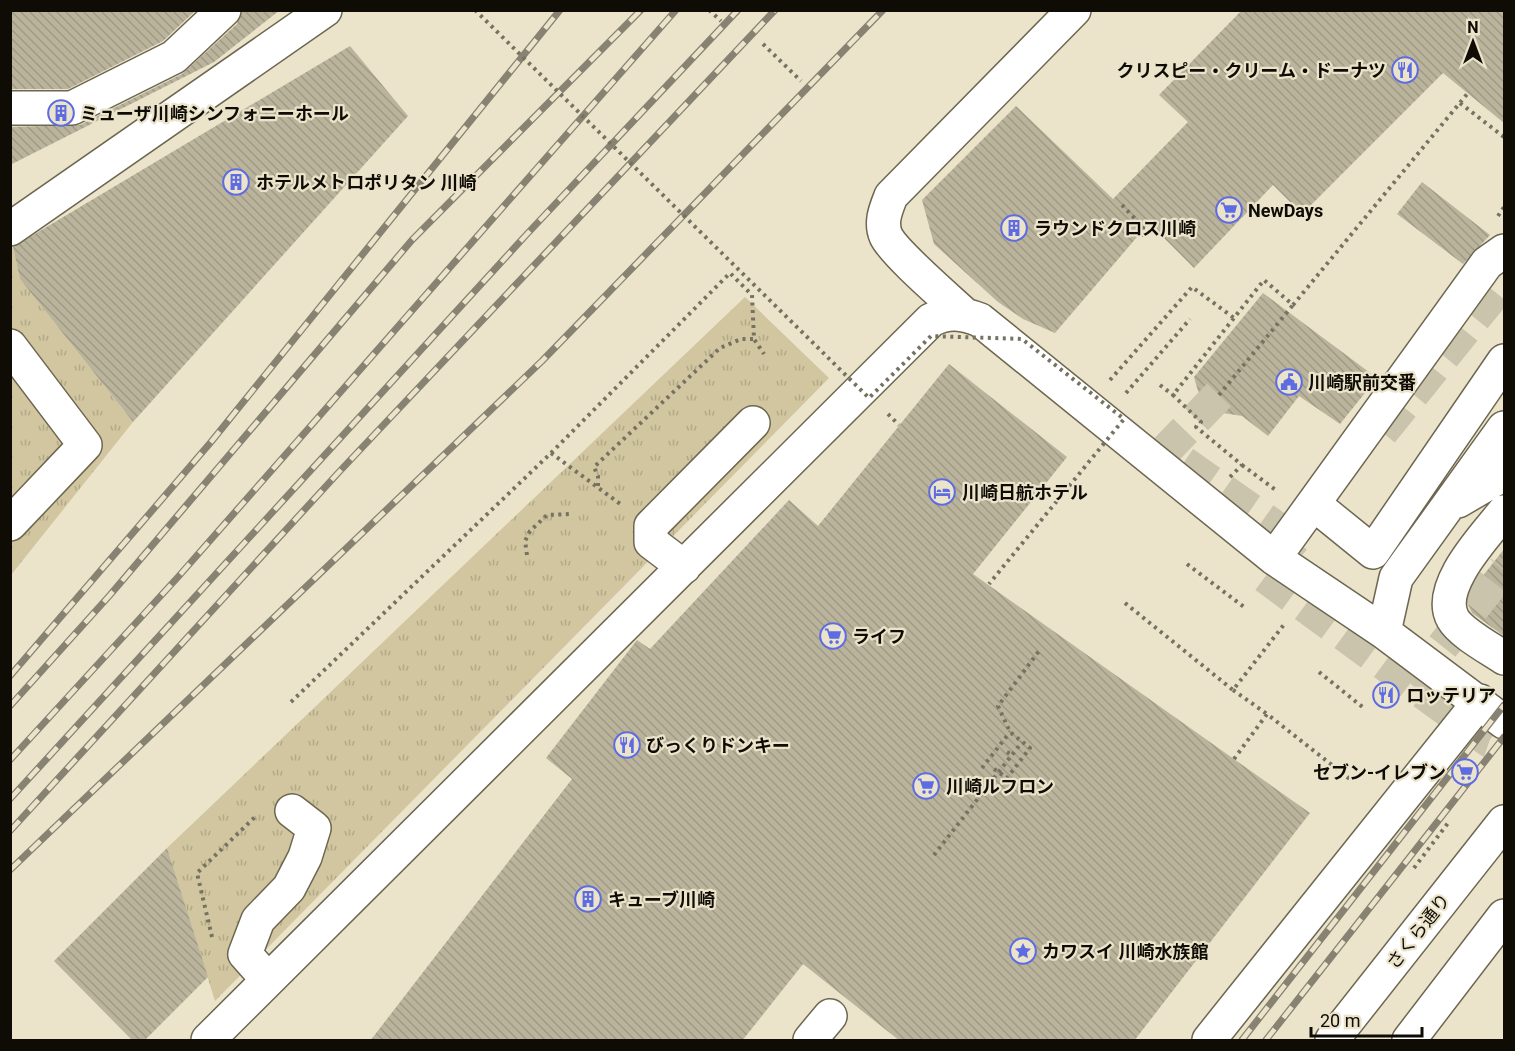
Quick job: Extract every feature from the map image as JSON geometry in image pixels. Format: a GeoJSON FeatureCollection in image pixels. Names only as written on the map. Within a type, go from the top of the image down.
{"type":"FeatureCollection","features":[{"type":"Feature","properties":{"kind":"street"},"geometry":{"type":"LineString","coordinates":[[10,108],[72,108],[174,57],[224,10]]}},
{"type":"Feature","properties":{"kind":"street"},"geometry":{"type":"LineString","coordinates":[[10,229],[325,10]]}},
{"type":"Feature","properties":{"kind":"street"},"geometry":{"type":"LineString","coordinates":[[965,315],[886,237],[884,215],[891,196],[1074,10]]}},
{"type":"Feature","properties":{"kind":"street"},"geometry":{"type":"LineString","coordinates":[[1274,558],[1315,505],[1347,454],[1499,261]]}},
{"type":"Feature","properties":{"kind":"street"},"geometry":{"type":"LineString","coordinates":[[208,1041],[932,320],[942,315],[965,315],[980,320],[1274,558],[1384,632],[1492,712],[1209,1041]]}},
{"type":"Feature","properties":{"kind":"street"},"geometry":{"type":"LineString","coordinates":[[10,346],[85,445],[10,524]]}},
{"type":"Feature","properties":{"kind":"street"},"geometry":{"type":"LineString","coordinates":[[1315,505],[1372,552],[1504,361]]}},
{"type":"Feature","properties":{"kind":"street"},"geometry":{"type":"LineString","coordinates":[[684,567],[651,542],[651,526],[753,423]]}},
{"type":"Feature","properties":{"kind":"street"},"geometry":{"type":"LineString","coordinates":[[1384,632],[1396,578],[1504,428]]}},
{"type":"Feature","properties":{"kind":"street"},"geometry":{"type":"LineString","coordinates":[[1446,508],[1504,474]]}},
{"type":"Feature","properties":{"kind":"street"},"geometry":{"type":"LineString","coordinates":[[1504,512],[1462,567],[1449,599],[1454,619],[1504,658]]}},
{"type":"Feature","properties":{"kind":"street"},"geometry":{"type":"LineString","coordinates":[[268,980],[245,954],[258,920],[289,888],[305,857],[314,828],[277,811]]}},
{"type":"Feature","properties":{"kind":"street","name":"さくら通り"},"geometry":{"type":"LineString","coordinates":[[1332,1041],[1504,822]]}},
{"type":"Feature","properties":{"kind":"street"},"geometry":{"type":"LineString","coordinates":[[1409,1041],[1504,916]]}},
{"type":"Feature","properties":{"kind":"path"},"geometry":{"type":"LineString","coordinates":[[476,10],[869,398],[931,336],[1022,339],[1124,419],[989,585]]}},
{"type":"Feature","properties":{"kind":"path"},"geometry":{"type":"LineString","coordinates":[[710,11],[721,21]]}},
{"type":"Feature","properties":{"kind":"path"},"geometry":{"type":"LineString","coordinates":[[763,44],[801,81]]}},
{"type":"Feature","properties":{"kind":"path"},"geometry":{"type":"LineString","coordinates":[[1219,394],[1468,93]]}},
{"type":"Feature","properties":{"kind":"path"},"geometry":{"type":"LineString","coordinates":[[1460,102],[1504,137]]}},
{"type":"Feature","properties":{"kind":"path"},"geometry":{"type":"LineString","coordinates":[[1122,205],[1143,227],[1143,239]]}},
{"type":"Feature","properties":{"kind":"path"},"geometry":{"type":"LineString","coordinates":[[291,702],[551,453],[730,273],[752,295],[754,339],[764,354]]}},
{"type":"Feature","properties":{"kind":"path"},"geometry":{"type":"LineString","coordinates":[[1173,395],[1264,280],[1293,305]]}},
{"type":"Feature","properties":{"kind":"path"},"geometry":{"type":"LineString","coordinates":[[1095,396],[1192,288],[1234,318]]}},
{"type":"Feature","properties":{"kind":"path"},"geometry":{"type":"LineString","coordinates":[[1112,409],[1190,319]]}},
{"type":"Feature","properties":{"kind":"path"},"geometry":{"type":"LineString","coordinates":[[551,453],[598,487],[598,476],[594,467],[619,443],[720,348],[741,339],[754,339]]}},
{"type":"Feature","properties":{"kind":"path"},"geometry":{"type":"LineString","coordinates":[[1160,385],[1201,422],[1196,427],[1242,465],[1225,482]]}},
{"type":"Feature","properties":{"kind":"path"},"geometry":{"type":"LineString","coordinates":[[527,555],[525,541],[541,521],[556,513],[570,514]]}},
{"type":"Feature","properties":{"kind":"path"},"geometry":{"type":"LineString","coordinates":[[1187,564],[1244,607]]}},
{"type":"Feature","properties":{"kind":"path"},"geometry":{"type":"LineString","coordinates":[[1125,603],[1233,690],[1351,780]]}},
{"type":"Feature","properties":{"kind":"path"},"geometry":{"type":"LineString","coordinates":[[1233,690],[1286,622]]}},
{"type":"Feature","properties":{"kind":"path"},"geometry":{"type":"LineString","coordinates":[[994,769],[1007,778],[1030,748],[1010,732],[998,706],[1039,651]]}},
{"type":"Feature","properties":{"kind":"path"},"geometry":{"type":"LineString","coordinates":[[1319,672],[1365,710]]}},
{"type":"Feature","properties":{"kind":"path"},"geometry":{"type":"LineString","coordinates":[[1234,759],[1267,714]]}},
{"type":"Feature","properties":{"kind":"path"},"geometry":{"type":"LineString","coordinates":[[982,768],[1010,732]]}},
{"type":"Feature","properties":{"kind":"path"},"geometry":{"type":"LineString","coordinates":[[934,855],[1022,742]]}},
{"type":"Feature","properties":{"kind":"path"},"geometry":{"type":"LineString","coordinates":[[1007,752],[1012,755]]}},
{"type":"Feature","properties":{"kind":"path"},"geometry":{"type":"LineString","coordinates":[[213,942],[196,873],[277,811]]}},
{"type":"Feature","properties":{"kind":"path"},"geometry":{"type":"LineString","coordinates":[[1414,868],[1448,823]]}},
{"type":"Feature","properties":{"kind":"green space"},"geometry":{"type":"Polygon","coordinates":[[[13,247],[20,279],[133,422],[11,575],[10,250],[13,247]]]}},
{"type":"Feature","properties":{"kind":"green space"},"geometry":{"type":"Polygon","coordinates":[[[745,297],[829,378],[215,1001],[167,848],[745,297]]]}},
{"type":"Feature","properties":{"kind":"building"},"geometry":{"type":"Polygon","coordinates":[[[10,10],[196,10],[163,41],[68,89],[10,89],[10,10]]]}},
{"type":"Feature","properties":{"kind":"building"},"geometry":{"type":"Polygon","coordinates":[[[242,10],[280,10],[214,62],[10,165],[10,127],[80,125],[182,74],[237,24],[242,10]]]}},
{"type":"Feature","properties":{"kind":"building"},"geometry":{"type":"Polygon","coordinates":[[[1242,10],[1504,10],[1504,123],[1443,73],[1302,214],[1273,185],[1194,268],[1149,223],[1055,333],[1023,319],[998,302],[934,244],[922,200],[1016,106],[1113,199],[1188,122],[1159,95],[1242,10]]]}},
{"type":"Feature","properties":{"kind":"building","name":"ホテルメトロポリタン 川崎"},"geometry":{"type":"Polygon","coordinates":[[[350,46],[408,116],[133,422],[20,279],[13,247],[350,46]]]}},
{"type":"Feature","properties":{"kind":"building"},"geometry":{"type":"Polygon","coordinates":[[[1422,182],[1490,235],[1463,264],[1397,214],[1422,182]]]}},
{"type":"Feature","properties":{"kind":"building"},"geometry":{"type":"Polygon","coordinates":[[[1263,293],[1377,378],[1340,424],[1299,396],[1268,436],[1242,416],[1223,413],[1208,404],[1198,391],[1194,377],[1263,293]]]}},
{"type":"Feature","properties":{"kind":"building","name":"川崎ルフロン"},"geometry":{"type":"Polygon","coordinates":[[[949,364],[1067,457],[973,574],[1310,813],[1134,1041],[900,1041],[803,964],[742,1041],[370,1041],[572,779],[546,758],[637,640],[650,649],[789,500],[818,526],[949,364]]]}},
{"type":"Feature","properties":{"kind":"building"},"geometry":{"type":"Polygon","coordinates":[[[1504,549],[1504,636],[1472,613],[1468,605],[1471,591],[1504,549]]]}},
{"type":"Feature","properties":{"kind":"building"},"geometry":{"type":"Polygon","coordinates":[[[167,848],[208,977],[144,1041],[133,1041],[54,961],[167,848]]]}},
{"type":"Feature","properties":{"kind":"tunnel"},"geometry":{"type":"LineString","coordinates":[[1382,432],[1504,282]]}},
{"type":"Feature","properties":{"kind":"tunnel"},"geometry":{"type":"LineString","coordinates":[[1219,395],[1166,450],[1294,540]]}},
{"type":"Feature","properties":{"kind":"tunnel"},"geometry":{"type":"LineString","coordinates":[[1294,539],[1264,576],[1489,741],[1504,746]]}},
{"type":"Feature","properties":{"kind":"tunnel"},"geometry":{"type":"LineString","coordinates":[[1412,685],[1504,569]]}},
{"type":"Feature","properties":{"kind":"railway"},"geometry":{"type":"LineString","coordinates":[[10,676],[211,442],[560,10]]}},
{"type":"Feature","properties":{"kind":"railway"},"geometry":{"type":"LineString","coordinates":[[10,706],[110,595],[412,240],[641,10]]}},
{"type":"Feature","properties":{"kind":"railway"},"geometry":{"type":"LineString","coordinates":[[10,760],[178,577],[676,10]]}},
{"type":"Feature","properties":{"kind":"railway"},"geometry":{"type":"LineString","coordinates":[[10,799],[527,234],[738,10]]}},
{"type":"Feature","properties":{"kind":"railway"},"geometry":{"type":"LineString","coordinates":[[10,831],[339,472],[775,10]]}},
{"type":"Feature","properties":{"kind":"railway"},"geometry":{"type":"LineString","coordinates":[[10,870],[542,361],[883,10]]}},
{"type":"Feature","properties":{"kind":"railway"},"geometry":{"type":"LineString","coordinates":[[1242,1040],[1504,705]]}},
{"type":"Feature","properties":{"kind":"railway"},"geometry":{"type":"LineString","coordinates":[[1266,1040],[1504,737]]}},
{"type":"Feature","properties":{"kind":"place","name":"クリスピー・クリーム・ドーナツ"},"geometry":{"type":"Point","coordinates":[1405,70]}},
{"type":"Feature","properties":{"kind":"place","name":"ミューザ川崎シンフォニーホール"},"geometry":{"type":"Point","coordinates":[61,113]}},
{"type":"Feature","properties":{"kind":"place","name":"ホテルメトロポリタン 川崎"},"geometry":{"type":"Point","coordinates":[236,182]}},
{"type":"Feature","properties":{"kind":"place","name":"NewDays"},"geometry":{"type":"Point","coordinates":[1229,210]}},
{"type":"Feature","properties":{"kind":"place","name":"ラウンドクロス川崎"},"geometry":{"type":"Point","coordinates":[1014,228]}},
{"type":"Feature","properties":{"kind":"place","name":"川崎駅前交番"},"geometry":{"type":"Point","coordinates":[1289,382]}},
{"type":"Feature","properties":{"kind":"place","name":"川崎日航ホテル"},"geometry":{"type":"Point","coordinates":[942,492]}},
{"type":"Feature","properties":{"kind":"place","name":"ライフ"},"geometry":{"type":"Point","coordinates":[833,636]}},
{"type":"Feature","properties":{"kind":"place","name":"ロッテリア"},"geometry":{"type":"Point","coordinates":[1386,695]}},
{"type":"Feature","properties":{"kind":"place","name":"びっくりドンキー"},"geometry":{"type":"Point","coordinates":[627,745]}},
{"type":"Feature","properties":{"kind":"place","name":"セブン-イレブン"},"geometry":{"type":"Point","coordinates":[1465,772]}},
{"type":"Feature","properties":{"kind":"place","name":"川崎ルフロン"},"geometry":{"type":"Point","coordinates":[926,786]}},
{"type":"Feature","properties":{"kind":"place","name":"キューブ川崎"},"geometry":{"type":"Point","coordinates":[588,899]}},
{"type":"Feature","properties":{"kind":"place","name":"カワスイ 川崎水族館"},"geometry":{"type":"Point","coordinates":[1023,951]}}]}
